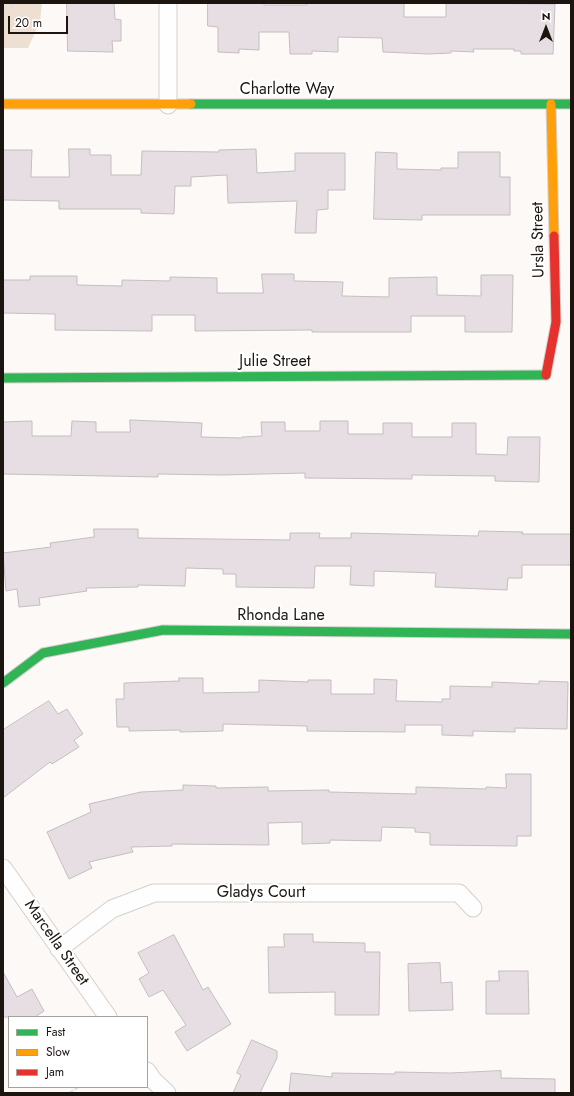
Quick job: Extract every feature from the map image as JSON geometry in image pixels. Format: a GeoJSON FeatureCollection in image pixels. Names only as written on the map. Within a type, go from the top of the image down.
{"type":"FeatureCollection","features":[{"type":"Feature","properties":{"kind":"street"},"geometry":{"type":"LineString","coordinates":[[168,3],[168,105]]}},
{"type":"Feature","properties":{"kind":"street","name":"Charlotte Way"},"geometry":{"type":"LineString","coordinates":[[3,104],[571,104]]}},
{"type":"Feature","properties":{"kind":"street","name":"Ursla Street"},"geometry":{"type":"LineString","coordinates":[[547,375],[556,322],[551,104]]}},
{"type":"Feature","properties":{"kind":"street","name":"Julie Street"},"geometry":{"type":"LineString","coordinates":[[3,378],[547,375]]}},
{"type":"Feature","properties":{"kind":"street","name":"Rhonda Lane"},"geometry":{"type":"LineString","coordinates":[[3,683],[43,653],[163,630],[571,634]]}},
{"type":"Feature","properties":{"kind":"street","name":"Marcella Street"},"geometry":{"type":"LineString","coordinates":[[3,868],[107,1016]]}},
{"type":"Feature","properties":{"kind":"street","name":"Gladys Court"},"geometry":{"type":"LineString","coordinates":[[59,949],[112,909],[154,893],[460,893],[473,908]]}},
{"type":"Feature","properties":{"kind":"street"},"geometry":{"type":"LineString","coordinates":[[148,1072],[153,1080],[167,1093]]}},
{"type":"Feature","properties":{"kind":"path"},"geometry":{"type":"LineString","coordinates":[[11,8],[14,3]]}},
{"type":"Feature","properties":{"kind":"shaded area"},"geometry":{"type":"Polygon","coordinates":[[[3,3],[42,3],[40,22],[28,48],[3,48],[3,3]]]}},
{"type":"Feature","properties":{"kind":"building"},"geometry":{"type":"Polygon","coordinates":[[[67,3],[114,3],[115,19],[121,20],[121,41],[112,41],[113,52],[68,51],[67,3]]]}},
{"type":"Feature","properties":{"kind":"building"},"geometry":{"type":"Polygon","coordinates":[[[208,3],[307,5],[307,3],[404,3],[404,17],[446,17],[446,3],[555,4],[553,54],[521,54],[521,51],[514,51],[514,49],[473,49],[474,52],[451,51],[451,53],[429,54],[383,52],[382,38],[338,37],[338,52],[312,51],[312,54],[290,54],[289,32],[259,32],[259,50],[239,49],[239,53],[218,52],[218,27],[208,26],[208,3]]]}},
{"type":"Feature","properties":{"kind":"building"},"geometry":{"type":"Polygon","coordinates":[[[69,149],[90,149],[90,155],[111,155],[111,175],[141,175],[142,151],[219,152],[219,150],[256,149],[257,173],[295,171],[295,153],[345,153],[345,190],[328,190],[328,209],[317,210],[316,233],[295,233],[297,201],[228,203],[227,175],[191,177],[191,186],[175,186],[174,214],[141,213],[141,209],[59,209],[59,201],[3,200],[3,150],[32,150],[31,177],[69,177],[69,149]]]}},
{"type":"Feature","properties":{"kind":"building"},"geometry":{"type":"Polygon","coordinates":[[[376,152],[397,153],[397,169],[441,170],[441,168],[458,168],[458,152],[500,152],[500,177],[510,177],[510,215],[422,215],[422,220],[374,219],[376,152]]]}},
{"type":"Feature","properties":{"kind":"building"},"geometry":{"type":"Polygon","coordinates":[[[262,274],[294,274],[294,281],[343,282],[342,296],[389,297],[389,278],[437,277],[437,295],[481,296],[481,275],[513,275],[512,332],[465,332],[465,316],[411,316],[411,332],[312,332],[312,330],[195,331],[195,315],[152,315],[152,331],[55,330],[55,314],[3,313],[3,280],[30,280],[30,276],[77,276],[77,285],[122,286],[122,280],[170,281],[170,277],[217,278],[217,293],[263,293],[262,274]]]}},
{"type":"Feature","properties":{"kind":"building"},"geometry":{"type":"Polygon","coordinates":[[[130,420],[202,423],[201,437],[242,438],[262,436],[261,422],[285,422],[285,431],[320,431],[320,421],[348,421],[348,434],[383,434],[383,423],[412,423],[412,437],[452,437],[452,423],[476,423],[476,454],[507,455],[508,437],[540,437],[539,482],[495,481],[495,476],[412,475],[412,479],[305,478],[305,473],[222,475],[158,474],[158,477],[3,474],[3,422],[32,421],[32,436],[71,436],[72,421],[96,422],[96,432],[130,432],[130,420]]]}},
{"type":"Feature","properties":{"kind":"building"},"geometry":{"type":"Polygon","coordinates":[[[94,529],[138,529],[138,538],[290,540],[290,533],[320,533],[319,538],[351,538],[351,533],[478,536],[479,531],[523,532],[522,534],[571,534],[571,565],[522,565],[522,578],[508,578],[507,590],[435,587],[436,573],[374,571],[374,586],[350,585],[351,566],[315,566],[314,588],[236,587],[236,574],[223,574],[223,569],[186,568],[185,586],[138,585],[138,587],[86,588],[87,591],[39,598],[40,605],[19,607],[17,589],[6,591],[3,553],[51,547],[50,543],[94,537],[94,529]]]}},
{"type":"Feature","properties":{"kind":"building"},"geometry":{"type":"Polygon","coordinates":[[[179,678],[203,678],[203,693],[259,692],[259,680],[308,682],[308,680],[331,680],[331,694],[374,694],[374,679],[397,680],[396,701],[442,702],[442,699],[450,699],[450,686],[492,687],[492,682],[539,684],[539,681],[568,682],[567,729],[515,728],[515,732],[473,731],[473,736],[442,735],[442,725],[405,725],[405,732],[307,731],[307,726],[223,724],[223,731],[129,731],[129,727],[117,727],[116,699],[124,699],[124,683],[179,681],[179,678]]]}},
{"type":"Feature","properties":{"kind":"building"},"geometry":{"type":"Polygon","coordinates":[[[49,701],[58,714],[67,709],[83,734],[74,740],[79,747],[52,764],[50,762],[3,798],[3,730],[49,701]]]}},
{"type":"Feature","properties":{"kind":"building"},"geometry":{"type":"Polygon","coordinates":[[[506,774],[531,774],[531,836],[517,836],[517,846],[430,845],[430,833],[415,832],[415,828],[382,827],[381,841],[330,840],[330,843],[302,844],[302,822],[268,823],[269,845],[172,844],[172,846],[131,847],[133,852],[89,862],[92,868],[69,879],[47,832],[91,812],[89,804],[141,792],[183,790],[183,785],[216,786],[216,788],[268,787],[268,791],[329,790],[329,792],[416,794],[416,787],[486,789],[486,787],[506,788],[506,774]]]}},
{"type":"Feature","properties":{"kind":"building"},"geometry":{"type":"Polygon","coordinates":[[[284,934],[313,934],[313,942],[365,943],[365,952],[380,952],[379,1015],[335,1015],[335,992],[269,993],[268,947],[284,947],[284,934]]]}},
{"type":"Feature","properties":{"kind":"building"},"geometry":{"type":"Polygon","coordinates":[[[174,935],[203,990],[208,987],[231,1024],[187,1051],[175,1032],[186,1025],[163,990],[149,997],[139,979],[149,973],[138,953],[174,935]]]}},
{"type":"Feature","properties":{"kind":"building"},"geometry":{"type":"Polygon","coordinates":[[[440,963],[441,983],[452,982],[453,1010],[409,1011],[408,964],[440,963]]]}},
{"type":"Feature","properties":{"kind":"building"},"geometry":{"type":"Polygon","coordinates":[[[499,971],[528,971],[529,1014],[486,1014],[486,981],[499,981],[499,971]]]}},
{"type":"Feature","properties":{"kind":"building"},"geometry":{"type":"Polygon","coordinates":[[[3,972],[17,997],[32,989],[44,1011],[36,1016],[3,1017],[3,972]]]}},
{"type":"Feature","properties":{"kind":"building"},"geometry":{"type":"Polygon","coordinates":[[[252,1040],[277,1051],[277,1058],[260,1093],[233,1093],[241,1075],[237,1073],[252,1040]]]}},
{"type":"Feature","properties":{"kind":"building"},"geometry":{"type":"Polygon","coordinates":[[[501,1071],[501,1078],[555,1079],[555,1093],[289,1093],[291,1073],[332,1077],[332,1073],[395,1074],[395,1072],[450,1073],[501,1071]]]}},
{"type":"Feature","properties":{"kind":"traffic: fast"},"geometry":{"type":"LineString","coordinates":[[191,104],[571,104]]}},
{"type":"Feature","properties":{"kind":"traffic: fast"},"geometry":{"type":"LineString","coordinates":[[3,378],[546,375]]}},
{"type":"Feature","properties":{"kind":"traffic: fast"},"geometry":{"type":"LineString","coordinates":[[3,683],[43,653],[163,630],[571,634]]}},
{"type":"Feature","properties":{"kind":"traffic: slow"},"geometry":{"type":"LineString","coordinates":[[3,104],[191,104]]}},
{"type":"Feature","properties":{"kind":"traffic: slow"},"geometry":{"type":"LineString","coordinates":[[551,104],[554,236]]}},
{"type":"Feature","properties":{"kind":"traffic: jam"},"geometry":{"type":"LineString","coordinates":[[546,375],[556,322],[554,236]]}}]}
